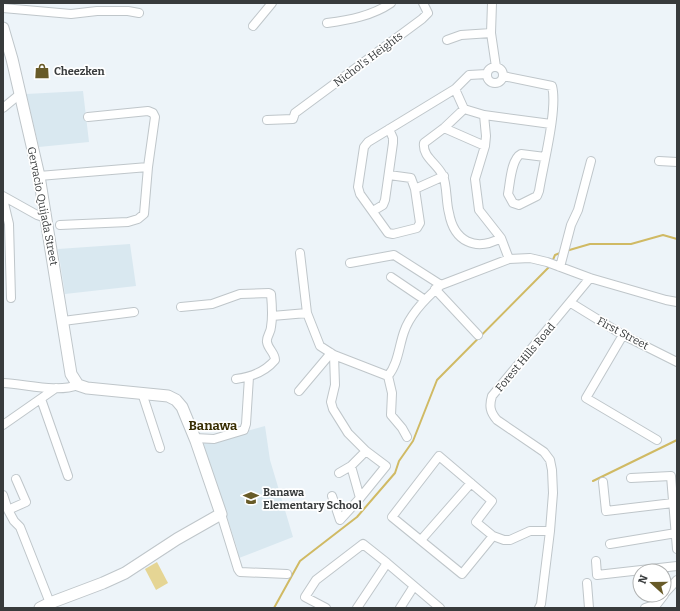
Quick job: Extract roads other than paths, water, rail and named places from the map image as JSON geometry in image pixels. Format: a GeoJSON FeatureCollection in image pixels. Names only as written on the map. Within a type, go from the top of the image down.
{"type":"FeatureCollection","features":[{"type":"Feature","properties":{"kind":"street"},"geometry":{"type":"LineString","coordinates":[[253,26],[272,3]]}},
{"type":"Feature","properties":{"kind":"street"},"geometry":{"type":"LineString","coordinates":[[327,23],[350,20],[379,10],[391,3]]}},
{"type":"Feature","properties":{"kind":"street","name":"Nichol's Heights"},"geometry":{"type":"LineString","coordinates":[[266,120],[291,120],[295,113],[428,14],[423,3]]}},
{"type":"Feature","properties":{"kind":"street"},"geometry":{"type":"LineString","coordinates":[[487,74],[488,79],[496,83],[501,81],[503,76],[500,69],[496,67],[491,33],[492,3]]}},
{"type":"Feature","properties":{"kind":"street"},"geometry":{"type":"LineString","coordinates":[[3,8],[71,14],[97,11],[128,11],[139,13]]}},
{"type":"Feature","properties":{"kind":"street","name":"Gervacio Quijada Street"},"geometry":{"type":"LineString","coordinates":[[3,28],[39,176],[71,374],[78,385]]}},
{"type":"Feature","properties":{"kind":"street"},"geometry":{"type":"LineString","coordinates":[[446,40],[461,35],[491,33]]}},
{"type":"Feature","properties":{"kind":"street"},"geometry":{"type":"LineString","coordinates":[[389,175],[411,178],[415,189],[420,223],[417,228],[393,234],[388,233],[360,194],[358,187],[364,147],[368,142],[455,89],[469,75],[487,74],[492,68],[496,67]]}},
{"type":"Feature","properties":{"kind":"street"},"geometry":{"type":"LineString","coordinates":[[503,76],[552,86],[554,94],[551,124],[545,157],[537,196],[519,205],[513,203],[508,194],[514,160],[521,154],[545,157]]}},
{"type":"Feature","properties":{"kind":"street"},"geometry":{"type":"LineString","coordinates":[[455,89],[464,109],[484,115],[551,124]]}},
{"type":"Feature","properties":{"kind":"street"},"geometry":{"type":"LineString","coordinates":[[3,108],[20,94]]}},
{"type":"Feature","properties":{"kind":"street"},"geometry":{"type":"LineString","coordinates":[[464,109],[444,128],[424,142],[425,152],[444,176],[448,213],[456,232],[465,241],[473,244],[486,244],[501,238]]}},
{"type":"Feature","properties":{"kind":"street"},"geometry":{"type":"LineString","coordinates":[[60,225],[128,222],[138,219],[144,214],[148,167],[155,117],[153,113],[148,111],[88,117]]}},
{"type":"Feature","properties":{"kind":"street"},"geometry":{"type":"LineString","coordinates":[[484,115],[486,146],[475,179],[479,210],[501,238],[509,259]]}},
{"type":"Feature","properties":{"kind":"street"},"geometry":{"type":"LineString","coordinates":[[444,128],[486,146]]}},
{"type":"Feature","properties":{"kind":"street"},"geometry":{"type":"LineString","coordinates":[[373,212],[383,205],[385,200],[393,138],[389,129]]}},
{"type":"Feature","properties":{"kind":"street"},"geometry":{"type":"LineString","coordinates":[[558,267],[564,252],[571,224],[578,210],[591,161]]}},
{"type":"Feature","properties":{"kind":"street"},"geometry":{"type":"LineString","coordinates":[[659,161],[677,162]]}},
{"type":"Feature","properties":{"kind":"street"},"geometry":{"type":"LineString","coordinates":[[39,176],[148,167]]}},
{"type":"Feature","properties":{"kind":"street"},"geometry":{"type":"LineString","coordinates":[[415,189],[444,176]]}},
{"type":"Feature","properties":{"kind":"street"},"geometry":{"type":"LineString","coordinates":[[3,197],[36,215],[46,218]]}},
{"type":"Feature","properties":{"kind":"street"},"geometry":{"type":"LineString","coordinates":[[3,197],[9,224],[11,298]]}},
{"type":"Feature","properties":{"kind":"street"},"geometry":{"type":"LineString","coordinates":[[300,253],[308,313],[320,346],[333,354],[388,376]]}},
{"type":"Feature","properties":{"kind":"street"},"geometry":{"type":"LineString","coordinates":[[350,264],[394,255],[438,287],[478,335]]}},
{"type":"Feature","properties":{"kind":"street"},"geometry":{"type":"LineString","coordinates":[[388,376],[393,370],[405,330],[412,316],[438,287],[509,259],[518,257],[547,262],[590,278],[677,302]]}},
{"type":"Feature","properties":{"kind":"street"},"geometry":{"type":"LineString","coordinates":[[392,277],[425,300]]}},
{"type":"Feature","properties":{"kind":"street","name":"Forest Hills Road"},"geometry":{"type":"LineString","coordinates":[[539,608],[541,604],[550,531],[553,493],[550,460],[544,452],[497,420],[491,412],[490,403],[492,396],[571,303],[590,278]]}},
{"type":"Feature","properties":{"kind":"street"},"geometry":{"type":"LineString","coordinates":[[181,307],[212,304],[240,294],[271,294],[271,329],[267,340],[275,356],[275,360],[263,370],[249,377],[236,379]]}},
{"type":"Feature","properties":{"kind":"street","name":"First Street"},"geometry":{"type":"LineString","coordinates":[[571,303],[623,335],[677,362]]}},
{"type":"Feature","properties":{"kind":"street"},"geometry":{"type":"LineString","coordinates":[[63,321],[134,312]]}},
{"type":"Feature","properties":{"kind":"street"},"geometry":{"type":"LineString","coordinates":[[272,316],[308,313]]}},
{"type":"Feature","properties":{"kind":"street"},"geometry":{"type":"LineString","coordinates":[[623,335],[586,398],[657,440]]}},
{"type":"Feature","properties":{"kind":"street"},"geometry":{"type":"LineString","coordinates":[[299,391],[333,354]]}},
{"type":"Feature","properties":{"kind":"street"},"geometry":{"type":"LineString","coordinates":[[332,496],[340,520],[386,466],[366,451],[348,433],[333,409],[331,402],[334,385],[333,354]]}},
{"type":"Feature","properties":{"kind":"street"},"geometry":{"type":"LineString","coordinates":[[388,376],[392,393],[391,415],[402,428],[407,437]]}},
{"type":"Feature","properties":{"kind":"street"},"geometry":{"type":"LineString","coordinates":[[195,438],[214,439],[240,432],[246,426],[249,377]]}},
{"type":"Feature","properties":{"kind":"street"},"geometry":{"type":"LineString","coordinates":[[3,383],[56,388],[70,388],[78,385],[98,390],[168,396],[176,400],[182,408],[195,438],[238,569],[240,572],[287,574]]}},
{"type":"Feature","properties":{"kind":"street"},"geometry":{"type":"LineString","coordinates":[[3,425],[56,388]]}},
{"type":"Feature","properties":{"kind":"street"},"geometry":{"type":"LineString","coordinates":[[142,393],[160,448]]}},
{"type":"Feature","properties":{"kind":"street"},"geometry":{"type":"LineString","coordinates":[[41,399],[68,476]]}},
{"type":"Feature","properties":{"kind":"street"},"geometry":{"type":"LineString","coordinates":[[339,473],[351,466],[366,451]]}},
{"type":"Feature","properties":{"kind":"street"},"geometry":{"type":"LineString","coordinates":[[493,536],[462,574],[392,517],[439,456],[492,501],[476,522],[493,536],[504,540],[510,540],[530,531],[550,531]]}},
{"type":"Feature","properties":{"kind":"street"},"geometry":{"type":"LineString","coordinates":[[351,466],[360,498]]}},
{"type":"Feature","properties":{"kind":"street"},"geometry":{"type":"LineString","coordinates":[[631,478],[672,476],[677,550]]}},
{"type":"Feature","properties":{"kind":"street"},"geometry":{"type":"LineString","coordinates":[[8,510],[26,502],[16,479]]}},
{"type":"Feature","properties":{"kind":"street"},"geometry":{"type":"LineString","coordinates":[[603,482],[606,511],[673,503]]}},
{"type":"Feature","properties":{"kind":"street"},"geometry":{"type":"LineString","coordinates":[[421,540],[471,483]]}},
{"type":"Feature","properties":{"kind":"street"},"geometry":{"type":"LineString","coordinates":[[3,495],[8,510],[14,521],[20,527],[45,606],[125,573],[177,539],[221,514]]}},
{"type":"Feature","properties":{"kind":"street"},"geometry":{"type":"LineString","coordinates":[[610,544],[676,533]]}},
{"type":"Feature","properties":{"kind":"street"},"geometry":{"type":"LineString","coordinates":[[326,608],[305,597],[316,580],[363,544],[388,563],[440,608]]}},
{"type":"Feature","properties":{"kind":"street"},"geometry":{"type":"LineString","coordinates":[[596,561],[597,575],[677,566]]}},
{"type":"Feature","properties":{"kind":"street"},"geometry":{"type":"LineString","coordinates":[[357,608],[388,563]]}},
{"type":"Feature","properties":{"kind":"street"},"geometry":{"type":"LineString","coordinates":[[587,583],[589,608]]}},
{"type":"Feature","properties":{"kind":"street"},"geometry":{"type":"LineString","coordinates":[[400,608],[414,586]]}},
{"type":"Feature","properties":{"kind":"street"},"geometry":{"type":"LineString","coordinates":[[645,608],[658,603]]}},
{"type":"Feature","properties":{"kind":"waterway"},"geometry":{"type":"LineString","coordinates":[[566,251],[590,244],[631,244],[663,235],[677,239]]}},
{"type":"Feature","properties":{"kind":"waterway"},"geometry":{"type":"LineString","coordinates":[[552,262],[555,255],[560,253]]}},
{"type":"Feature","properties":{"kind":"waterway"},"geometry":{"type":"LineString","coordinates":[[274,608],[300,561],[357,517],[395,473],[399,461],[413,441],[437,380],[550,266]]}},
{"type":"Feature","properties":{"kind":"waterway"},"geometry":{"type":"LineString","coordinates":[[593,481],[677,440]]}},
{"type":"Feature","properties":{"kind":"place","name":"Cheezken"},"geometry":{"type":"Point","coordinates":[42,71]}},
{"type":"Feature","properties":{"kind":"place","name":"Banawa Elementary School"},"geometry":{"type":"Point","coordinates":[251,498]}},
{"type":"Feature","properties":{"kind":"district","name":"Banawa"},"geometry":{"type":"Point","coordinates":[213,425]}}]}
